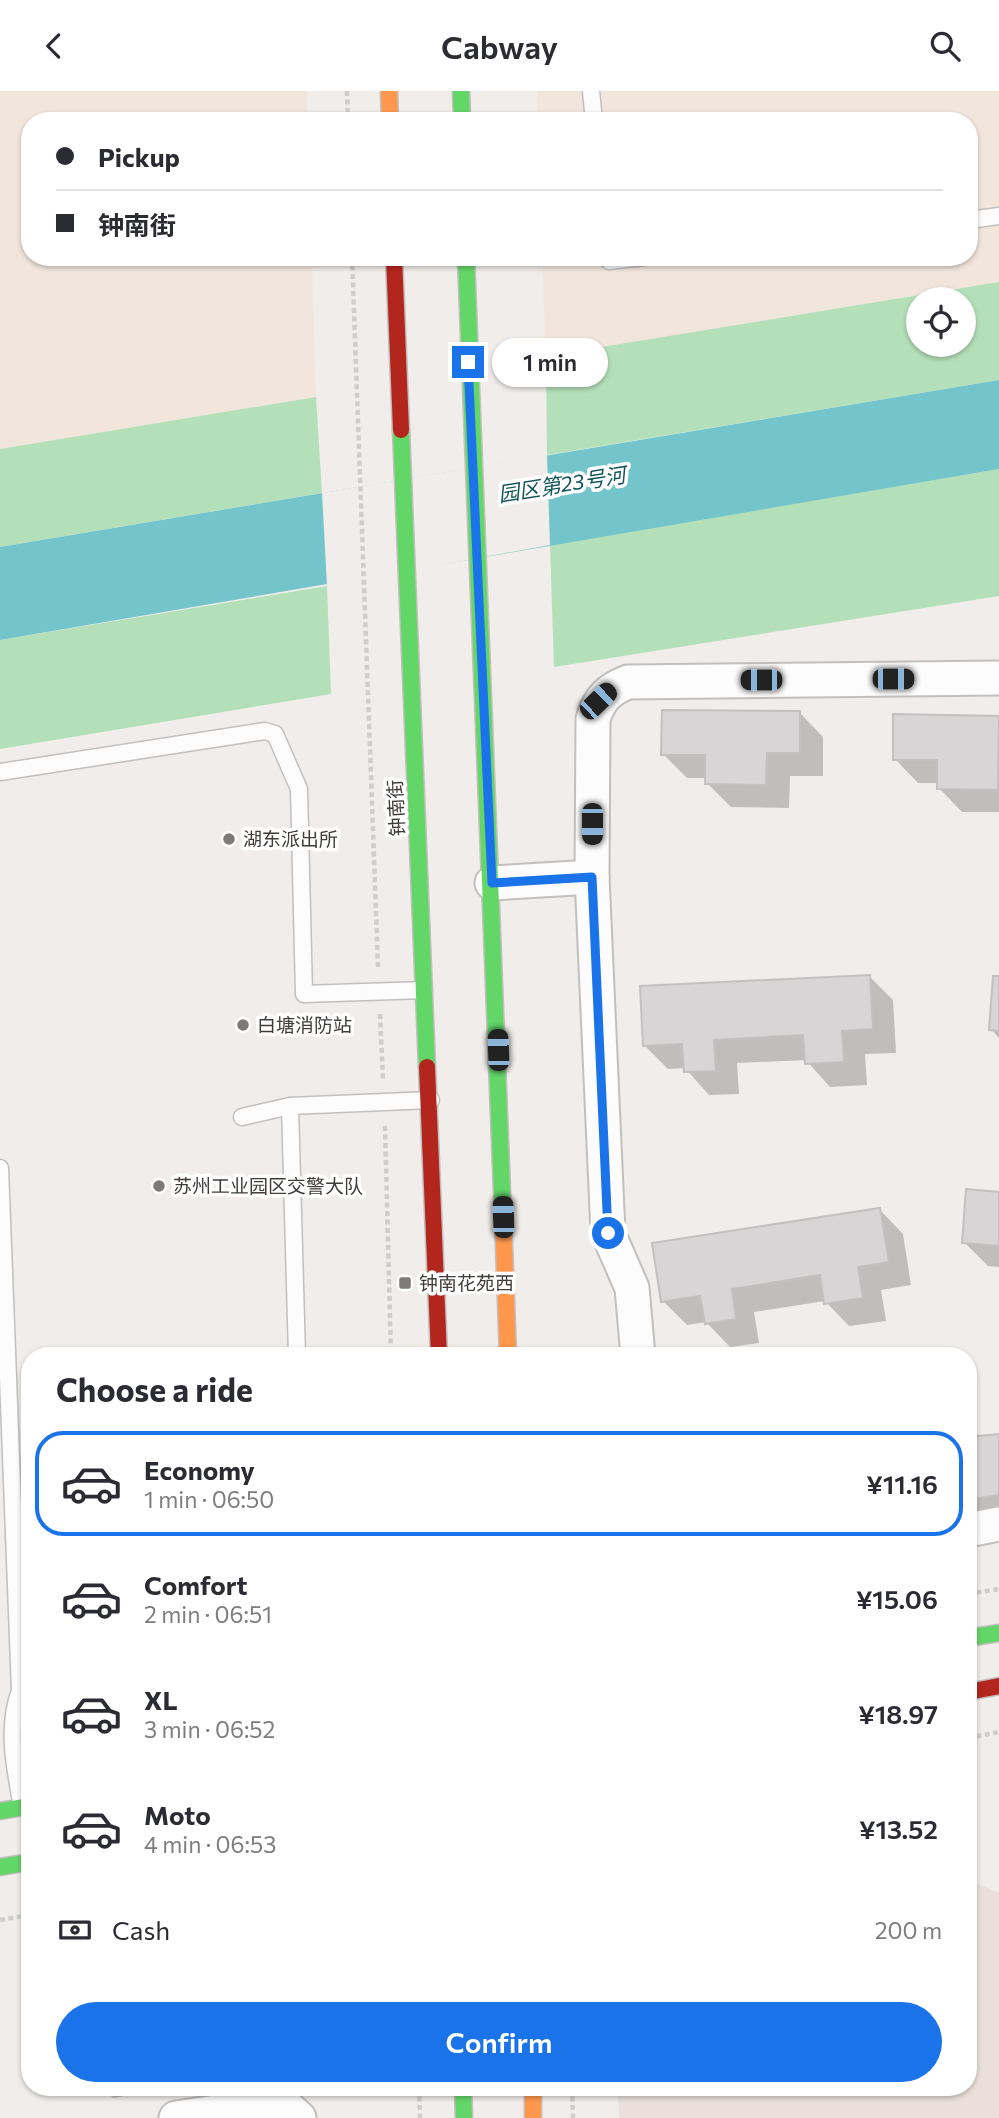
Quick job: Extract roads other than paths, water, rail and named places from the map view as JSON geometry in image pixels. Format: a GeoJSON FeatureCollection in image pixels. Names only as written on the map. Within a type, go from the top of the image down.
{"type":"FeatureCollection","features":[{"type":"Feature","properties":{"kind":"main road"},"geometry":{"type":"LineString","coordinates":[[389,91],[390,112]]}},
{"type":"Feature","properties":{"kind":"main road"},"geometry":{"type":"LineString","coordinates":[[461,91],[462,112]]}},
{"type":"Feature","properties":{"kind":"main road","name":"钟南街"},"geometry":{"type":"LineString","coordinates":[[394,266],[405,571],[431,1100],[439,1347]]}},
{"type":"Feature","properties":{"kind":"main road"},"geometry":{"type":"LineString","coordinates":[[466,266],[471,468],[492,883],[509,1347]]}},
{"type":"Feature","properties":{"kind":"main road"},"geometry":{"type":"LineString","coordinates":[[977,1637],[999,1633]]}},
{"type":"Feature","properties":{"kind":"main road"},"geometry":{"type":"LineString","coordinates":[[977,1690],[999,1686]]}},
{"type":"Feature","properties":{"kind":"main road"},"geometry":{"type":"LineString","coordinates":[[0,1811],[21,1808]]}},
{"type":"Feature","properties":{"kind":"main road"},"geometry":{"type":"LineString","coordinates":[[0,1867],[21,1863]]}},
{"type":"Feature","properties":{"kind":"main road"},"geometry":{"type":"LineString","coordinates":[[463,2096],[464,2118]]}},
{"type":"Feature","properties":{"kind":"main road"},"geometry":{"type":"LineString","coordinates":[[533,2096],[533,2118]]}},
{"type":"Feature","properties":{"kind":"street"},"geometry":{"type":"LineString","coordinates":[[637,1347],[632,1288],[608,1233],[592,877],[593,719],[598,701],[612,689],[628,682],[999,678]]}},
{"type":"Feature","properties":{"kind":"street"},"geometry":{"type":"LineString","coordinates":[[492,883],[592,877]]}},
{"type":"Feature","properties":{"kind":"street"},"geometry":{"type":"LineString","coordinates":[[977,1528],[999,1524]]}},
{"type":"Feature","properties":{"kind":"street"},"geometry":{"type":"LineString","coordinates":[[176,2118],[275,2103],[288,2108],[299,2118]]}},
{"type":"Feature","properties":{"kind":"lane"},"geometry":{"type":"LineString","coordinates":[[591,91],[593,112]]}},
{"type":"Feature","properties":{"kind":"lane"},"geometry":{"type":"LineString","coordinates":[[978,219],[999,216]]}},
{"type":"Feature","properties":{"kind":"lane"},"geometry":{"type":"LineString","coordinates":[[0,772],[265,731],[275,734],[299,789],[304,994],[426,990]]}},
{"type":"Feature","properties":{"kind":"lane"},"geometry":{"type":"LineString","coordinates":[[242,1117],[290,1106],[431,1100]]}},
{"type":"Feature","properties":{"kind":"lane"},"geometry":{"type":"LineString","coordinates":[[290,1106],[297,1347]]}},
{"type":"Feature","properties":{"kind":"lane"},"geometry":{"type":"LineString","coordinates":[[0,1168],[21,1569]]}},
{"type":"Feature","properties":{"kind":"lane"},"geometry":{"type":"LineString","coordinates":[[21,1675],[20,1691],[15,1705],[13,1755],[21,1787]]}},
{"type":"Feature","properties":{"kind":"water","name":"园区第23号河"},"geometry":{"type":"Polygon","coordinates":[[[999,380],[999,469],[0,640],[0,547],[999,380]]]}},
{"type":"Feature","properties":{"kind":"place","name":"湖东派出所"},"geometry":{"type":"Point","coordinates":[229,839]}},
{"type":"Feature","properties":{"kind":"place","name":"白塘消防站"},"geometry":{"type":"Point","coordinates":[243,1025]}},
{"type":"Feature","properties":{"kind":"place","name":"苏州工业园区交警大队"},"geometry":{"type":"Point","coordinates":[159,1186]}},
{"type":"Feature","properties":{"kind":"place","name":"钟南花苑西"},"geometry":{"type":"Point","coordinates":[405,1283]}}]}
